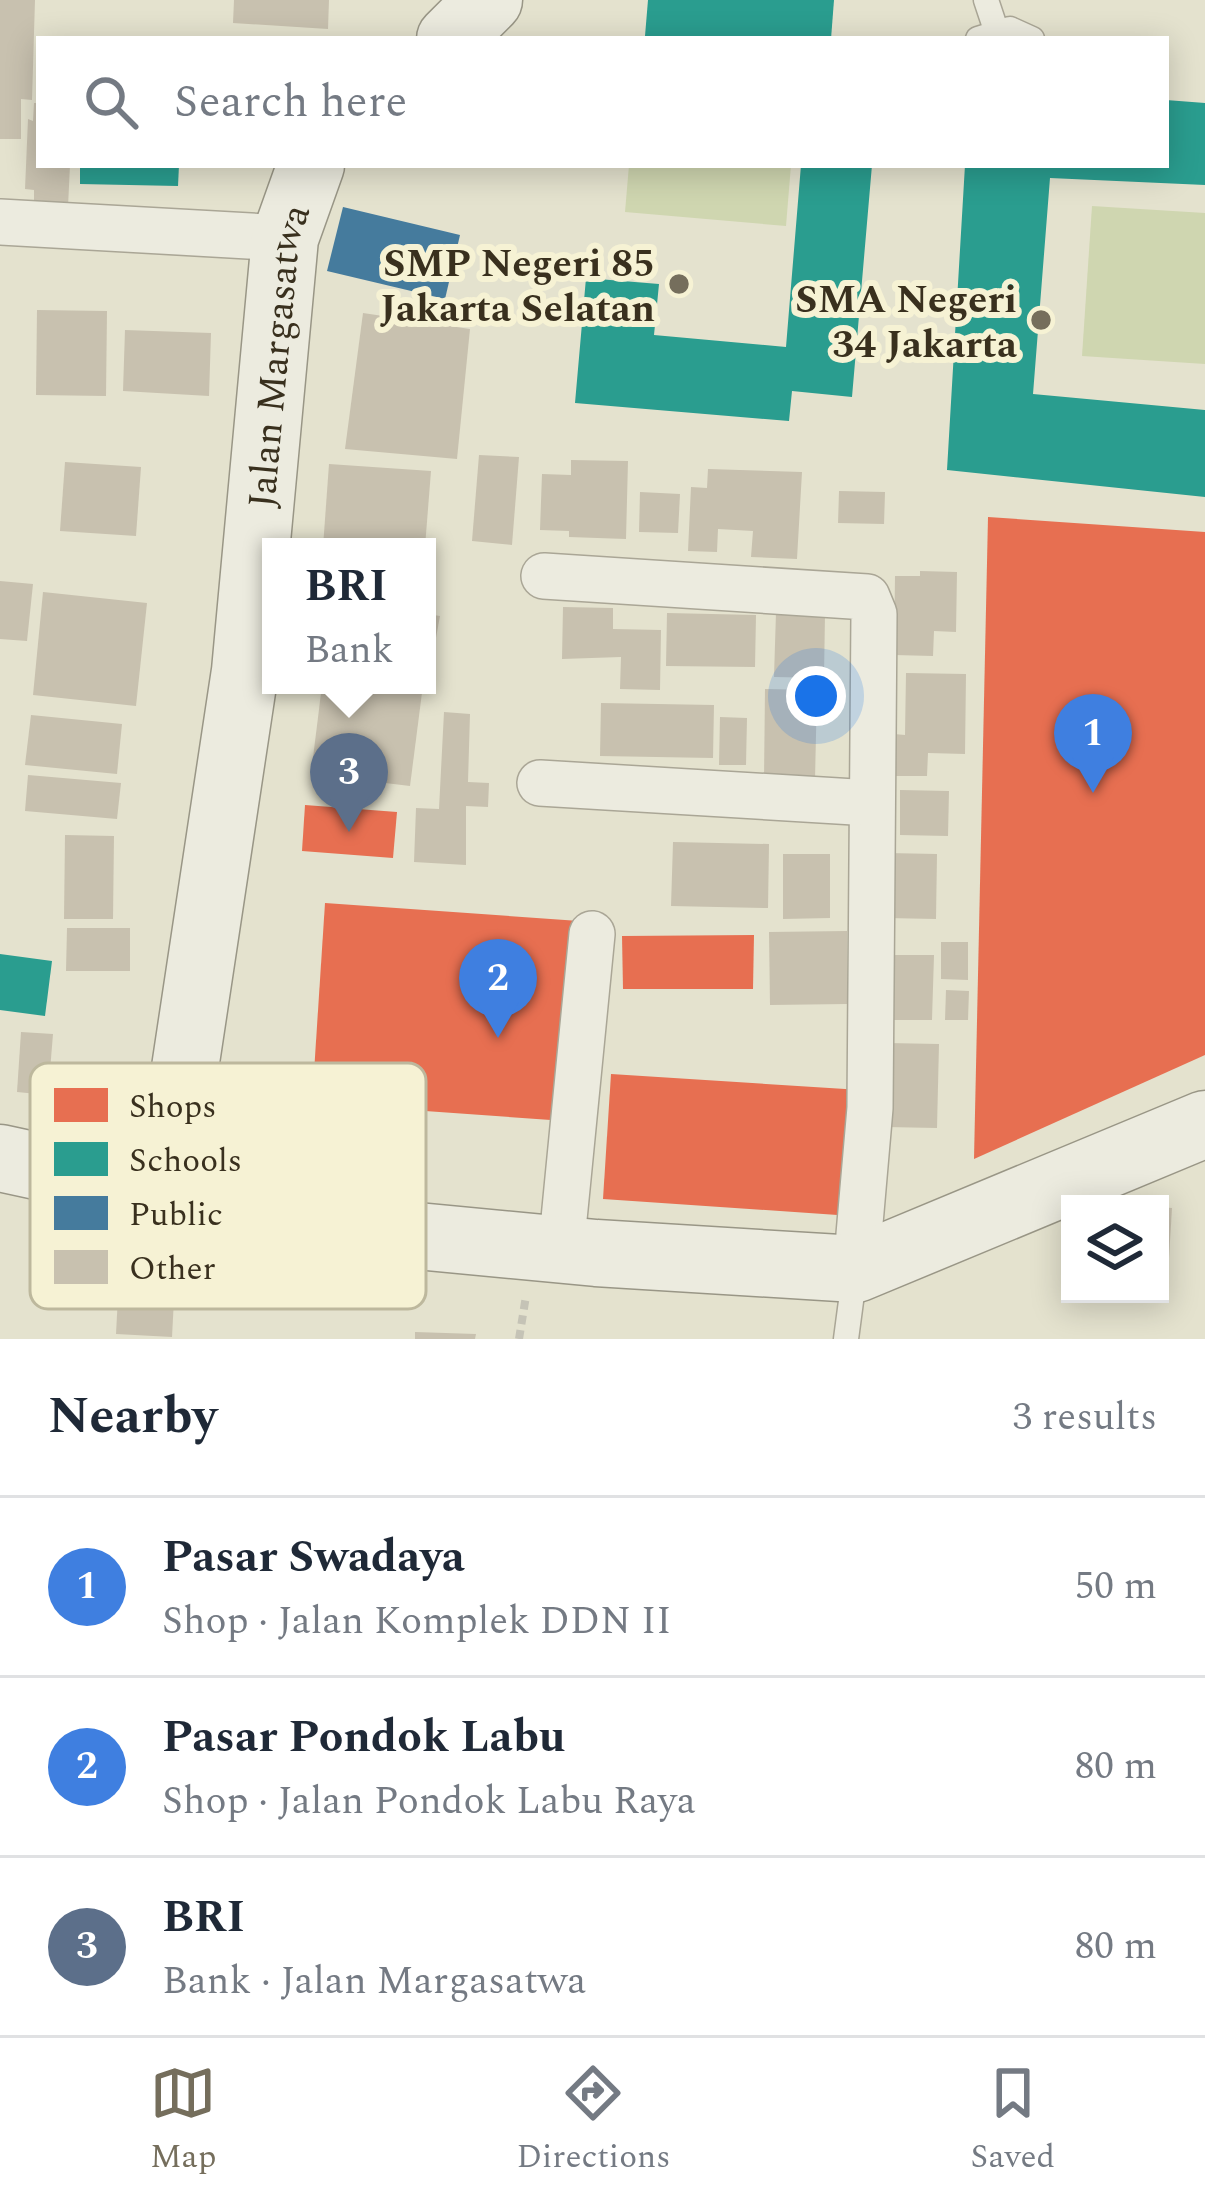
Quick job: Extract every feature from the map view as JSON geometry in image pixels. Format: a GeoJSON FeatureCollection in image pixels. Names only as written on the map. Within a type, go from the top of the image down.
{"type":"FeatureCollection","features":[{"type":"Feature","properties":{"kind":"main road"},"geometry":{"type":"LineString","coordinates":[[453,36],[489,0]]}},
{"type":"Feature","properties":{"kind":"main road","name":"Jalan Margasatwa"},"geometry":{"type":"LineString","coordinates":[[236,1063],[245,671],[285,238],[310,168]]}},
{"type":"Feature","properties":{"kind":"main road"},"geometry":{"type":"LineString","coordinates":[[856,1254],[1205,1092]]}},
{"type":"Feature","properties":{"kind":"main road"},"geometry":{"type":"LineString","coordinates":[[426,1217],[856,1254],[1205,1124]]}},
{"type":"Feature","properties":{"kind":"main road"},"geometry":{"type":"LineString","coordinates":[[0,1158],[30,1163]]}},
{"type":"Feature","properties":{"kind":"street"},"geometry":{"type":"LineString","coordinates":[[0,222],[285,238]]}},
{"type":"Feature","properties":{"kind":"street"},"geometry":{"type":"LineString","coordinates":[[544,576],[867,597],[874,614],[870,1108],[856,1254]]}},
{"type":"Feature","properties":{"kind":"street"},"geometry":{"type":"LineString","coordinates":[[540,783],[871,803]]}},
{"type":"Feature","properties":{"kind":"street"},"geometry":{"type":"LineString","coordinates":[[586,1232],[592,934]]}},
{"type":"Feature","properties":{"kind":"lane"},"geometry":{"type":"LineString","coordinates":[[986,0],[987,34]]}},
{"type":"Feature","properties":{"kind":"lane"},"geometry":{"type":"LineString","coordinates":[[846,1339],[856,1254]]}},
{"type":"Feature","properties":{"kind":"green space"},"geometry":{"type":"Polygon","coordinates":[[[629,168],[791,168],[786,226],[625,212],[629,168]]]}},
{"type":"Feature","properties":{"kind":"green space"},"geometry":{"type":"Polygon","coordinates":[[[1092,206],[1205,213],[1205,364],[1082,356],[1092,206]]]}},
{"type":"Feature","properties":{"kind":"building: Shops"},"geometry":{"type":"Polygon","coordinates":[[[988,517],[1205,532],[1205,1055],[974,1159],[988,517]]]}},
{"type":"Feature","properties":{"kind":"building: Shops"},"geometry":{"type":"Polygon","coordinates":[[[305,805],[397,812],[393,858],[302,851],[305,805]]]}},
{"type":"Feature","properties":{"kind":"building: Shops"},"geometry":{"type":"Polygon","coordinates":[[[325,903],[579,921],[565,1121],[426,1111],[426,1063],[315,1063],[325,903]]]}},
{"type":"Feature","properties":{"kind":"building: Shops"},"geometry":{"type":"Polygon","coordinates":[[[754,935],[753,989],[623,989],[622,936],[754,935]]]}},
{"type":"Feature","properties":{"kind":"building: Shops"},"geometry":{"type":"Polygon","coordinates":[[[611,1074],[861,1090],[852,1216],[603,1199],[611,1074]]]}},
{"type":"Feature","properties":{"kind":"building: Schools"},"geometry":{"type":"Polygon","coordinates":[[[648,0],[834,0],[831,36],[645,36],[648,0]]]}},
{"type":"Feature","properties":{"kind":"building: Schools"},"geometry":{"type":"Polygon","coordinates":[[[1169,100],[1205,103],[1205,185],[1050,178],[1033,394],[1205,410],[1205,497],[947,470],[965,168],[1169,168],[1169,100]]]}},
{"type":"Feature","properties":{"kind":"building: Schools"},"geometry":{"type":"Polygon","coordinates":[[[80,168],[179,168],[178,186],[80,184],[80,168]]]}},
{"type":"Feature","properties":{"kind":"building: Schools"},"geometry":{"type":"Polygon","coordinates":[[[801,168],[872,168],[852,397],[792,391],[789,421],[575,403],[586,278],[659,284],[654,335],[786,347],[801,168]]]}},
{"type":"Feature","properties":{"kind":"building: Schools"},"geometry":{"type":"Polygon","coordinates":[[[0,954],[52,961],[45,1016],[0,1010],[0,954]]]}},
{"type":"Feature","properties":{"kind":"building: Public"},"geometry":{"type":"Polygon","coordinates":[[[343,207],[460,235],[445,299],[327,271],[343,207]]]}},
{"type":"Feature","properties":{"kind":"building: Other"},"geometry":{"type":"Polygon","coordinates":[[[0,0],[35,0],[32,100],[21,99],[21,139],[0,139],[0,0]]]}},
{"type":"Feature","properties":{"kind":"building: Other"},"geometry":{"type":"Polygon","coordinates":[[[234,0],[329,0],[328,29],[233,23],[234,0]]]}},
{"type":"Feature","properties":{"kind":"building: Other"},"geometry":{"type":"Polygon","coordinates":[[[36,103],[36,168],[70,168],[68,207],[34,206],[34,190],[25,189],[28,119],[33,121],[36,103]]]}},
{"type":"Feature","properties":{"kind":"building: Other"},"geometry":{"type":"Polygon","coordinates":[[[37,310],[107,311],[106,396],[36,395],[37,310]]]}},
{"type":"Feature","properties":{"kind":"building: Other"},"geometry":{"type":"Polygon","coordinates":[[[363,313],[470,329],[457,459],[345,449],[363,313]]]}},
{"type":"Feature","properties":{"kind":"building: Other"},"geometry":{"type":"Polygon","coordinates":[[[125,330],[211,333],[209,396],[123,391],[125,330]]]}},
{"type":"Feature","properties":{"kind":"building: Other"},"geometry":{"type":"Polygon","coordinates":[[[479,455],[519,457],[512,545],[472,541],[479,455]]]}},
{"type":"Feature","properties":{"kind":"building: Other"},"geometry":{"type":"Polygon","coordinates":[[[571,460],[628,461],[626,539],[569,537],[569,531],[540,530],[542,474],[571,475],[571,460]]]}},
{"type":"Feature","properties":{"kind":"building: Other"},"geometry":{"type":"Polygon","coordinates":[[[65,462],[141,467],[136,536],[60,531],[65,462]]]}},
{"type":"Feature","properties":{"kind":"building: Other"},"geometry":{"type":"Polygon","coordinates":[[[329,464],[431,471],[426,538],[324,538],[329,464]]]}},
{"type":"Feature","properties":{"kind":"building: Other"},"geometry":{"type":"Polygon","coordinates":[[[708,469],[802,472],[797,559],[751,557],[753,531],[718,529],[717,552],[688,551],[691,487],[707,488],[708,469]]]}},
{"type":"Feature","properties":{"kind":"building: Other"},"geometry":{"type":"Polygon","coordinates":[[[839,491],[885,492],[884,524],[838,523],[839,491]]]}},
{"type":"Feature","properties":{"kind":"building: Other"},"geometry":{"type":"Polygon","coordinates":[[[640,492],[680,494],[678,533],[639,532],[640,492]]]}},
{"type":"Feature","properties":{"kind":"building: Other"},"geometry":{"type":"Polygon","coordinates":[[[920,571],[957,572],[956,632],[934,631],[933,656],[894,655],[895,576],[920,576],[920,571]]]}},
{"type":"Feature","properties":{"kind":"building: Other"},"geometry":{"type":"Polygon","coordinates":[[[0,581],[33,584],[27,641],[0,639],[0,581]]]}},
{"type":"Feature","properties":{"kind":"building: Other"},"geometry":{"type":"Polygon","coordinates":[[[43,592],[147,603],[136,706],[33,695],[43,592]]]}},
{"type":"Feature","properties":{"kind":"building: Other"},"geometry":{"type":"Polygon","coordinates":[[[563,607],[613,608],[613,629],[661,630],[660,690],[620,689],[621,657],[562,659],[563,607]]]}},
{"type":"Feature","properties":{"kind":"building: Other"},"geometry":{"type":"Polygon","coordinates":[[[776,612],[825,613],[824,678],[774,677],[776,612]]]}},
{"type":"Feature","properties":{"kind":"building: Other"},"geometry":{"type":"Polygon","coordinates":[[[667,613],[756,615],[755,667],[666,666],[667,613]]]}},
{"type":"Feature","properties":{"kind":"building: Other"},"geometry":{"type":"Polygon","coordinates":[[[906,673],[966,674],[965,754],[928,753],[927,776],[893,776],[894,734],[905,735],[906,673]]]}},
{"type":"Feature","properties":{"kind":"building: Other"},"geometry":{"type":"Polygon","coordinates":[[[765,689],[817,690],[815,780],[764,779],[765,689]]]}},
{"type":"Feature","properties":{"kind":"building: Other"},"geometry":{"type":"Polygon","coordinates":[[[321,694],[422,694],[410,786],[311,774],[321,694]]]}},
{"type":"Feature","properties":{"kind":"building: Other"},"geometry":{"type":"Polygon","coordinates":[[[601,703],[714,705],[713,758],[600,756],[601,703]]]}},
{"type":"Feature","properties":{"kind":"building: Other"},"geometry":{"type":"Polygon","coordinates":[[[444,712],[470,714],[468,782],[489,783],[488,807],[466,806],[466,865],[414,862],[416,808],[439,809],[444,712]]]}},
{"type":"Feature","properties":{"kind":"building: Other"},"geometry":{"type":"Polygon","coordinates":[[[31,715],[122,724],[117,774],[25,765],[31,715]]]}},
{"type":"Feature","properties":{"kind":"building: Other"},"geometry":{"type":"Polygon","coordinates":[[[720,717],[747,718],[746,765],[719,765],[720,717]]]}},
{"type":"Feature","properties":{"kind":"building: Other"},"geometry":{"type":"Polygon","coordinates":[[[28,775],[121,783],[117,819],[25,811],[28,775]]]}},
{"type":"Feature","properties":{"kind":"building: Other"},"geometry":{"type":"Polygon","coordinates":[[[900,790],[949,791],[948,836],[900,835],[900,790]]]}},
{"type":"Feature","properties":{"kind":"building: Other"},"geometry":{"type":"Polygon","coordinates":[[[65,835],[114,836],[113,919],[64,919],[65,835]]]}},
{"type":"Feature","properties":{"kind":"building: Other"},"geometry":{"type":"Polygon","coordinates":[[[673,842],[769,844],[768,908],[671,906],[673,842]]]}},
{"type":"Feature","properties":{"kind":"building: Other"},"geometry":{"type":"Polygon","coordinates":[[[887,853],[937,854],[936,919],[886,918],[887,853]]]}},
{"type":"Feature","properties":{"kind":"building: Other"},"geometry":{"type":"Polygon","coordinates":[[[783,854],[830,854],[830,918],[783,919],[783,854]]]}},
{"type":"Feature","properties":{"kind":"building: Other"},"geometry":{"type":"Polygon","coordinates":[[[67,928],[130,928],[130,971],[66,971],[67,928]]]}},
{"type":"Feature","properties":{"kind":"building: Other"},"geometry":{"type":"Polygon","coordinates":[[[847,931],[847,1004],[770,1005],[769,932],[847,931]]]}},
{"type":"Feature","properties":{"kind":"building: Other"},"geometry":{"type":"Polygon","coordinates":[[[941,942],[968,942],[968,980],[941,979],[941,942]]]}},
{"type":"Feature","properties":{"kind":"building: Other"},"geometry":{"type":"Polygon","coordinates":[[[887,955],[934,955],[932,1020],[886,1020],[887,955]]]}},
{"type":"Feature","properties":{"kind":"building: Other"},"geometry":{"type":"Polygon","coordinates":[[[946,990],[969,991],[968,1020],[945,1020],[946,990]]]}},
{"type":"Feature","properties":{"kind":"building: Other"},"geometry":{"type":"Polygon","coordinates":[[[21,1032],[53,1034],[51,1063],[30,1063],[30,1093],[17,1092],[21,1032]]]}},
{"type":"Feature","properties":{"kind":"building: Other"},"geometry":{"type":"Polygon","coordinates":[[[887,1043],[939,1044],[937,1128],[886,1127],[887,1043]]]}},
{"type":"Feature","properties":{"kind":"building: Other"},"geometry":{"type":"Polygon","coordinates":[[[117,1309],[173,1309],[172,1337],[116,1334],[117,1309]]]}},
{"type":"Feature","properties":{"kind":"building: Other"},"geometry":{"type":"Polygon","coordinates":[[[415,1332],[476,1334],[475,1339],[415,1339],[415,1332]]]}},
{"type":"Feature","properties":{"kind":"place","name":"SMP Negeri 85 Jakarta Selatan"},"geometry":{"type":"Point","coordinates":[679,284]}},
{"type":"Feature","properties":{"kind":"place","name":"SMA Negeri 34 Jakarta"},"geometry":{"type":"Point","coordinates":[1041,320]}},
{"type":"Feature","properties":{"kind":"place","name":"Pasar Swadaya"},"geometry":{"type":"Point","coordinates":[1093,793]}},
{"type":"Feature","properties":{"kind":"place","name":"BRI"},"geometry":{"type":"Point","coordinates":[349,832]}},
{"type":"Feature","properties":{"kind":"place","name":"Pasar Pondok Labu"},"geometry":{"type":"Point","coordinates":[498,1038]}}]}
